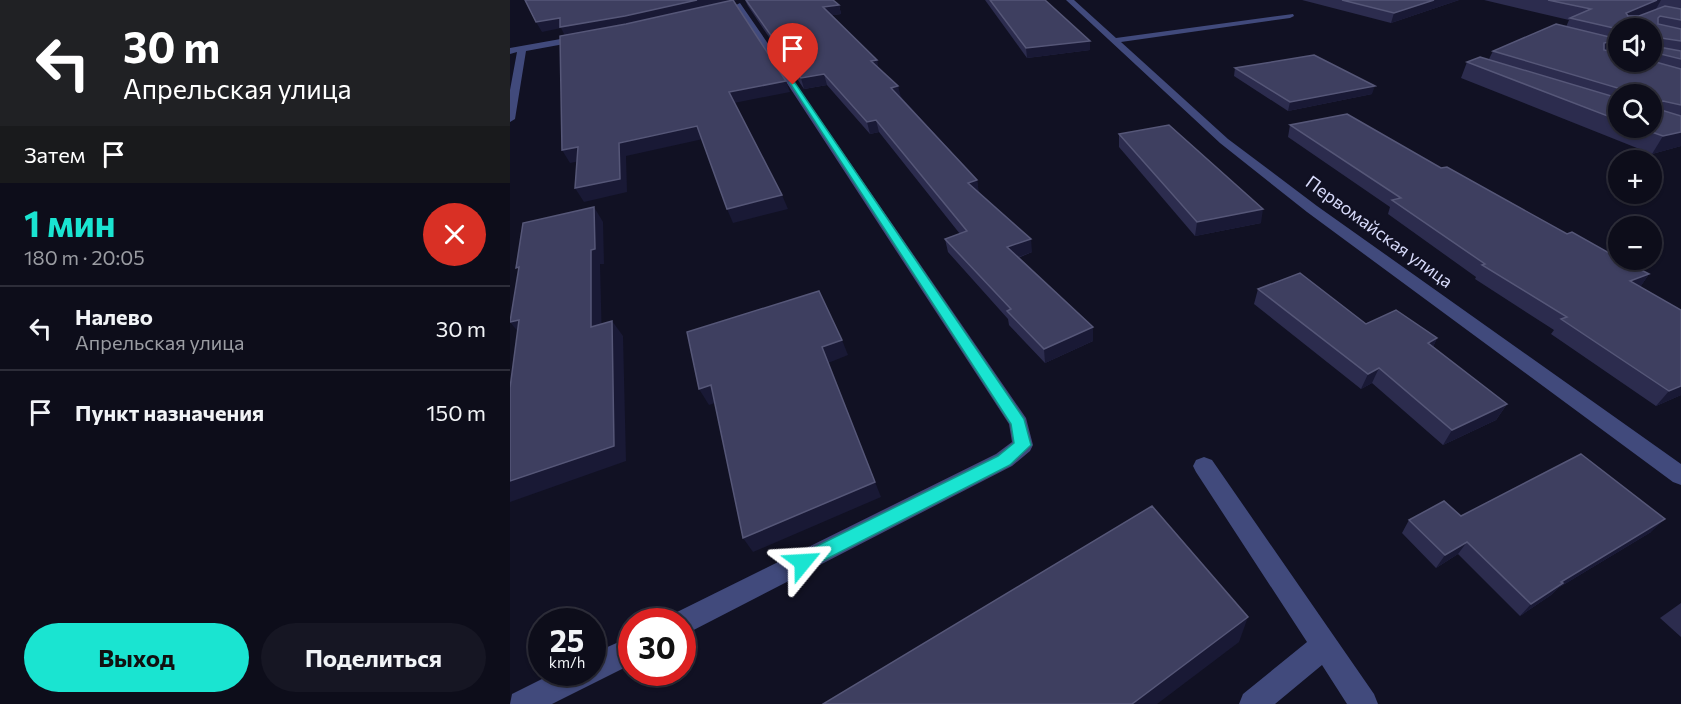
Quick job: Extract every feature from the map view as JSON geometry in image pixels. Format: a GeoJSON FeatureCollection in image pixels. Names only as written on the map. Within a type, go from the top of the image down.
{"type":"FeatureCollection","features":[{"type":"Feature","properties":{"kind":"street","name":"Первомайская улица"},"geometry":{"type":"LineString","coordinates":[[1070,0],[1224,141],[1312,209],[1681,476]]}},
{"type":"Feature","properties":{"kind":"street"},"geometry":{"type":"LineString","coordinates":[[696,616],[1004,460],[1023,445],[1019,423],[739,5]]}},
{"type":"Feature","properties":{"kind":"street"},"geometry":{"type":"LineString","coordinates":[[1113,41],[1290,15]]}},
{"type":"Feature","properties":{"kind":"street"},"geometry":{"type":"LineString","coordinates":[[510,119],[513,49],[597,36]]}},
{"type":"Feature","properties":{"kind":"street"},"geometry":{"type":"LineString","coordinates":[[1204,466],[1364,704]]}},
{"type":"Feature","properties":{"kind":"street"},"geometry":{"type":"LineString","coordinates":[[1252,704],[1324,646]]}},
{"type":"Feature","properties":{"kind":"street"},"geometry":{"type":"LineString","coordinates":[[522,704],[558,686]]}},
{"type":"Feature","properties":{"kind":"building"},"geometry":{"type":"Polygon","coordinates":[[[525,0],[697,0],[560,27],[560,18],[536,22],[525,0]]]}},
{"type":"Feature","properties":{"kind":"building"},"geometry":{"type":"Polygon","coordinates":[[[733,0],[786,81],[729,92],[782,195],[727,209],[697,126],[619,143],[620,179],[575,188],[578,147],[562,150],[560,36],[733,0]]]}},
{"type":"Feature","properties":{"kind":"building"},"geometry":{"type":"Polygon","coordinates":[[[746,0],[833,0],[839,5],[823,7],[877,60],[871,61],[898,86],[891,88],[977,180],[968,183],[1031,239],[1007,247],[1093,327],[1044,349],[1007,311],[1011,309],[945,239],[967,231],[876,120],[867,122],[824,74],[801,78],[746,0]]]}},
{"type":"Feature","properties":{"kind":"building"},"geometry":{"type":"Polygon","coordinates":[[[990,0],[1045,0],[1090,41],[1026,48],[990,0]]]}},
{"type":"Feature","properties":{"kind":"building"},"geometry":{"type":"Polygon","coordinates":[[[1342,0],[1434,0],[1394,13],[1342,0]]]}},
{"type":"Feature","properties":{"kind":"building"},"geometry":{"type":"Polygon","coordinates":[[[1548,0],[1657,0],[1626,13],[1628,16],[1639,16],[1665,6],[1681,9],[1681,20],[1660,16],[1658,18],[1608,18],[1608,27],[1570,18],[1591,9],[1548,0]]]}},
{"type":"Feature","properties":{"kind":"building"},"geometry":{"type":"Polygon","coordinates":[[[1556,24],[1608,37],[1608,42],[1604,43],[1604,50],[1608,51],[1608,72],[1662,72],[1662,64],[1681,69],[1681,105],[1662,102],[1662,84],[1608,85],[1493,51],[1556,24]]]}},
{"type":"Feature","properties":{"kind":"building"},"geometry":{"type":"Polygon","coordinates":[[[1662,25],[1681,29],[1681,41],[1662,38],[1662,25]]]}},
{"type":"Feature","properties":{"kind":"building"},"geometry":{"type":"Polygon","coordinates":[[[1662,48],[1681,51],[1681,59],[1662,54],[1662,48]]]}},
{"type":"Feature","properties":{"kind":"building"},"geometry":{"type":"Polygon","coordinates":[[[1314,55],[1375,86],[1290,102],[1235,68],[1314,55]]]}},
{"type":"Feature","properties":{"kind":"building"},"geometry":{"type":"Polygon","coordinates":[[[1480,57],[1608,95],[1608,116],[1467,62],[1480,57]]]}},
{"type":"Feature","properties":{"kind":"building"},"geometry":{"type":"Polygon","coordinates":[[[1662,110],[1681,116],[1681,132],[1663,136],[1662,110]]]}},
{"type":"Feature","properties":{"kind":"building"},"geometry":{"type":"Polygon","coordinates":[[[1347,114],[1441,168],[1447,167],[1567,234],[1572,232],[1608,252],[1608,270],[1641,270],[1649,274],[1630,281],[1681,310],[1681,386],[1669,391],[1561,319],[1567,317],[1482,265],[1485,264],[1392,200],[1401,198],[1290,125],[1347,114]]]}},
{"type":"Feature","properties":{"kind":"building"},"geometry":{"type":"Polygon","coordinates":[[[1169,125],[1263,209],[1197,222],[1119,134],[1169,125]]]}},
{"type":"Feature","properties":{"kind":"building"},"geometry":{"type":"Polygon","coordinates":[[[594,207],[595,249],[591,250],[591,327],[612,321],[614,446],[510,481],[510,388],[519,320],[510,322],[523,223],[594,207]]]}},
{"type":"Feature","properties":{"kind":"building"},"geometry":{"type":"Polygon","coordinates":[[[1300,273],[1366,324],[1396,310],[1437,338],[1428,343],[1507,404],[1452,430],[1379,368],[1368,374],[1258,289],[1300,273]]]}},
{"type":"Feature","properties":{"kind":"building"},"geometry":{"type":"Polygon","coordinates":[[[819,291],[842,340],[822,347],[875,482],[743,538],[711,385],[699,389],[687,332],[819,291]]]}},
{"type":"Feature","properties":{"kind":"building"},"geometry":{"type":"Polygon","coordinates":[[[1581,454],[1665,519],[1561,582],[1563,583],[1531,604],[1467,542],[1445,555],[1409,520],[1444,501],[1461,516],[1581,454]]]}},
{"type":"Feature","properties":{"kind":"building"},"geometry":{"type":"Polygon","coordinates":[[[1152,506],[1248,617],[1132,704],[823,704],[1152,506]]]}},
{"type":"Feature","properties":{"kind":"route"},"geometry":{"type":"LineString","coordinates":[[793,85],[1019,423],[1023,445],[1004,460],[803,562]]}}]}
